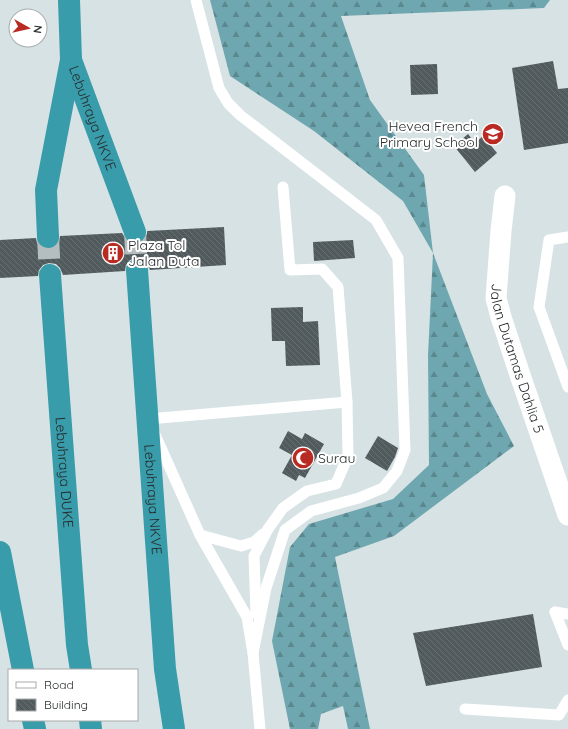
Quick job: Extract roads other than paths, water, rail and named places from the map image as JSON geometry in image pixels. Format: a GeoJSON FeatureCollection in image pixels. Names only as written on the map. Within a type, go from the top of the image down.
{"type":"FeatureCollection","features":[{"type":"Feature","properties":{"kind":"highway","name":"Lebuhraya NKVE"},"geometry":{"type":"LineString","coordinates":[[68,0],[71,60],[135,232]]}},
{"type":"Feature","properties":{"kind":"highway"},"geometry":{"type":"LineString","coordinates":[[48,237],[46,190],[71,60]]}},
{"type":"Feature","properties":{"kind":"highway","name":"Lebuhraya NKVE"},"geometry":{"type":"LineString","coordinates":[[137,270],[165,669],[174,729]]}},
{"type":"Feature","properties":{"kind":"highway","name":"Lebuhraya DUKE"},"geometry":{"type":"LineString","coordinates":[[50,275],[77,645],[81,669]]}},
{"type":"Feature","properties":{"kind":"highway"},"geometry":{"type":"LineString","coordinates":[[0,552],[23,669]]}},
{"type":"Feature","properties":{"kind":"street","name":"Jalan Dutamas Dahlia 5"},"geometry":{"type":"LineString","coordinates":[[504,196],[496,298],[518,372],[568,515]]}},
{"type":"Feature","properties":{"kind":"lane"},"geometry":{"type":"LineString","coordinates":[[196,0],[219,88],[228,103],[240,115],[376,220],[398,258],[405,450],[397,471],[383,488],[359,498],[311,511],[285,530],[266,588],[253,653]]}},
{"type":"Feature","properties":{"kind":"lane"},"geometry":{"type":"LineString","coordinates":[[257,632],[254,556],[268,529],[282,508],[307,491],[336,484],[348,456],[347,402],[338,288],[322,269],[290,270],[283,187]]}},
{"type":"Feature","properties":{"kind":"lane"},"geometry":{"type":"LineString","coordinates":[[568,237],[549,240],[539,307],[568,387]]}},
{"type":"Feature","properties":{"kind":"lane"},"geometry":{"type":"LineString","coordinates":[[260,729],[253,653],[247,617],[200,536],[148,419],[347,402]]}},
{"type":"Feature","properties":{"kind":"lane"},"geometry":{"type":"LineString","coordinates":[[200,536],[241,546],[254,542],[268,529]]}},
{"type":"Feature","properties":{"kind":"lane"},"geometry":{"type":"LineString","coordinates":[[568,614],[555,612],[568,645]]}},
{"type":"Feature","properties":{"kind":"lane"},"geometry":{"type":"LineString","coordinates":[[465,708],[559,715],[568,700]]}},
{"type":"Feature","properties":{"kind":"tunnel"},"geometry":{"type":"LineString","coordinates":[[135,232],[137,270]]}},
{"type":"Feature","properties":{"kind":"tunnel"},"geometry":{"type":"LineString","coordinates":[[48,237],[50,275]]}},
{"type":"Feature","properties":{"kind":"place","name":"Hevea French Primary School"},"geometry":{"type":"Point","coordinates":[493,134]}},
{"type":"Feature","properties":{"kind":"place","name":"Plaza Tol Jalan Duta"},"geometry":{"type":"Point","coordinates":[113,253]}},
{"type":"Feature","properties":{"kind":"place","name":"Surau"},"geometry":{"type":"Point","coordinates":[303,458]}}]}
